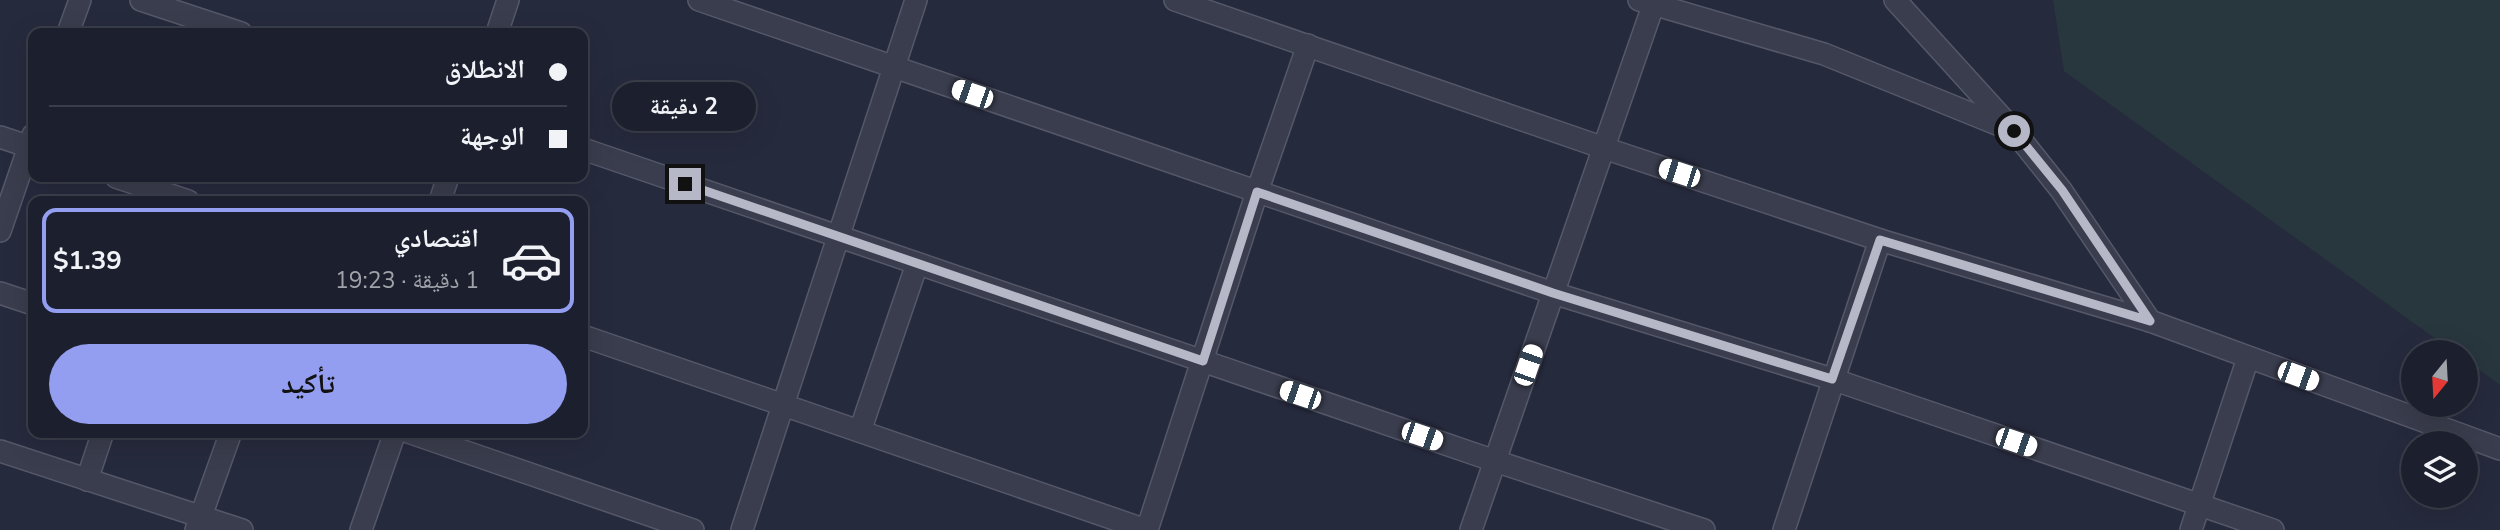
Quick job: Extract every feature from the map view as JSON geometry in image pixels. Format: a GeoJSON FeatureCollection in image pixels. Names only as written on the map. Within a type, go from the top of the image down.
{"type":"FeatureCollection","features":[{"type":"Feature","properties":{"kind":"street"},"geometry":{"type":"LineString","coordinates":[[70,28],[80,0]]}},
{"type":"Feature","properties":{"kind":"street"},"geometry":{"type":"LineString","coordinates":[[141,0],[226,28]]}},
{"type":"Feature","properties":{"kind":"street"},"geometry":{"type":"LineString","coordinates":[[499,28],[508,0]]}},
{"type":"Feature","properties":{"kind":"street"},"geometry":{"type":"LineString","coordinates":[[699,0],[1553,293],[1832,379],[2273,530]]}},
{"type":"Feature","properties":{"kind":"street"},"geometry":{"type":"LineString","coordinates":[[741,530],[916,0]]}},
{"type":"Feature","properties":{"kind":"street"},"geometry":{"type":"LineString","coordinates":[[1177,0],[1604,148],[1880,240],[2150,321],[2500,449]]}},
{"type":"Feature","properties":{"kind":"street"},"geometry":{"type":"LineString","coordinates":[[1895,0],[2014,131],[2062,190],[2150,321]]}},
{"type":"Feature","properties":{"kind":"street"},"geometry":{"type":"LineString","coordinates":[[1471,530],[1604,148],[1649,2],[1824,54],[2014,131]]}},
{"type":"Feature","properties":{"kind":"street"},"geometry":{"type":"LineString","coordinates":[[588,338],[1147,530],[1308,45]]}},
{"type":"Feature","properties":{"kind":"street"},"geometry":{"type":"LineString","coordinates":[[0,137],[28,143]]}},
{"type":"Feature","properties":{"kind":"street"},"geometry":{"type":"LineString","coordinates":[[588,151],[1704,530]]}},
{"type":"Feature","properties":{"kind":"street"},"geometry":{"type":"LineString","coordinates":[[0,231],[28,155]]}},
{"type":"Feature","properties":{"kind":"street"},"geometry":{"type":"LineString","coordinates":[[131,182],[173,196]]}},
{"type":"Feature","properties":{"kind":"street"},"geometry":{"type":"LineString","coordinates":[[1784,530],[1880,240]]}},
{"type":"Feature","properties":{"kind":"street"},"geometry":{"type":"LineString","coordinates":[[860,431],[917,264]]}},
{"type":"Feature","properties":{"kind":"street"},"geometry":{"type":"LineString","coordinates":[[0,293],[28,302]]}},
{"type":"Feature","properties":{"kind":"street"},"geometry":{"type":"LineString","coordinates":[[2191,530],[2248,358]]}},
{"type":"Feature","properties":{"kind":"street"},"geometry":{"type":"LineString","coordinates":[[87,480],[101,438]]}},
{"type":"Feature","properties":{"kind":"street"},"geometry":{"type":"LineString","coordinates":[[199,523],[229,438]]}},
{"type":"Feature","properties":{"kind":"street"},"geometry":{"type":"LineString","coordinates":[[361,530],[393,438]]}},
{"type":"Feature","properties":{"kind":"street"},"geometry":{"type":"LineString","coordinates":[[425,438],[693,530]]}},
{"type":"Feature","properties":{"kind":"street"},"geometry":{"type":"LineString","coordinates":[[0,451],[87,480],[199,523],[242,530]]}},
{"type":"Feature","properties":{"kind":"shaded area"},"geometry":{"type":"Polygon","coordinates":[[[2053,0],[2500,0],[2500,385],[2478,369],[2478,340],[2437,340],[2064,71],[2053,0]]]}},
{"type":"Feature","properties":{"kind":"route"},"geometry":{"type":"LineString","coordinates":[[685,184],[1203,361],[1257,192],[1553,293],[1832,379],[1880,240],[2150,321],[2062,190],[2014,131]]}}]}
